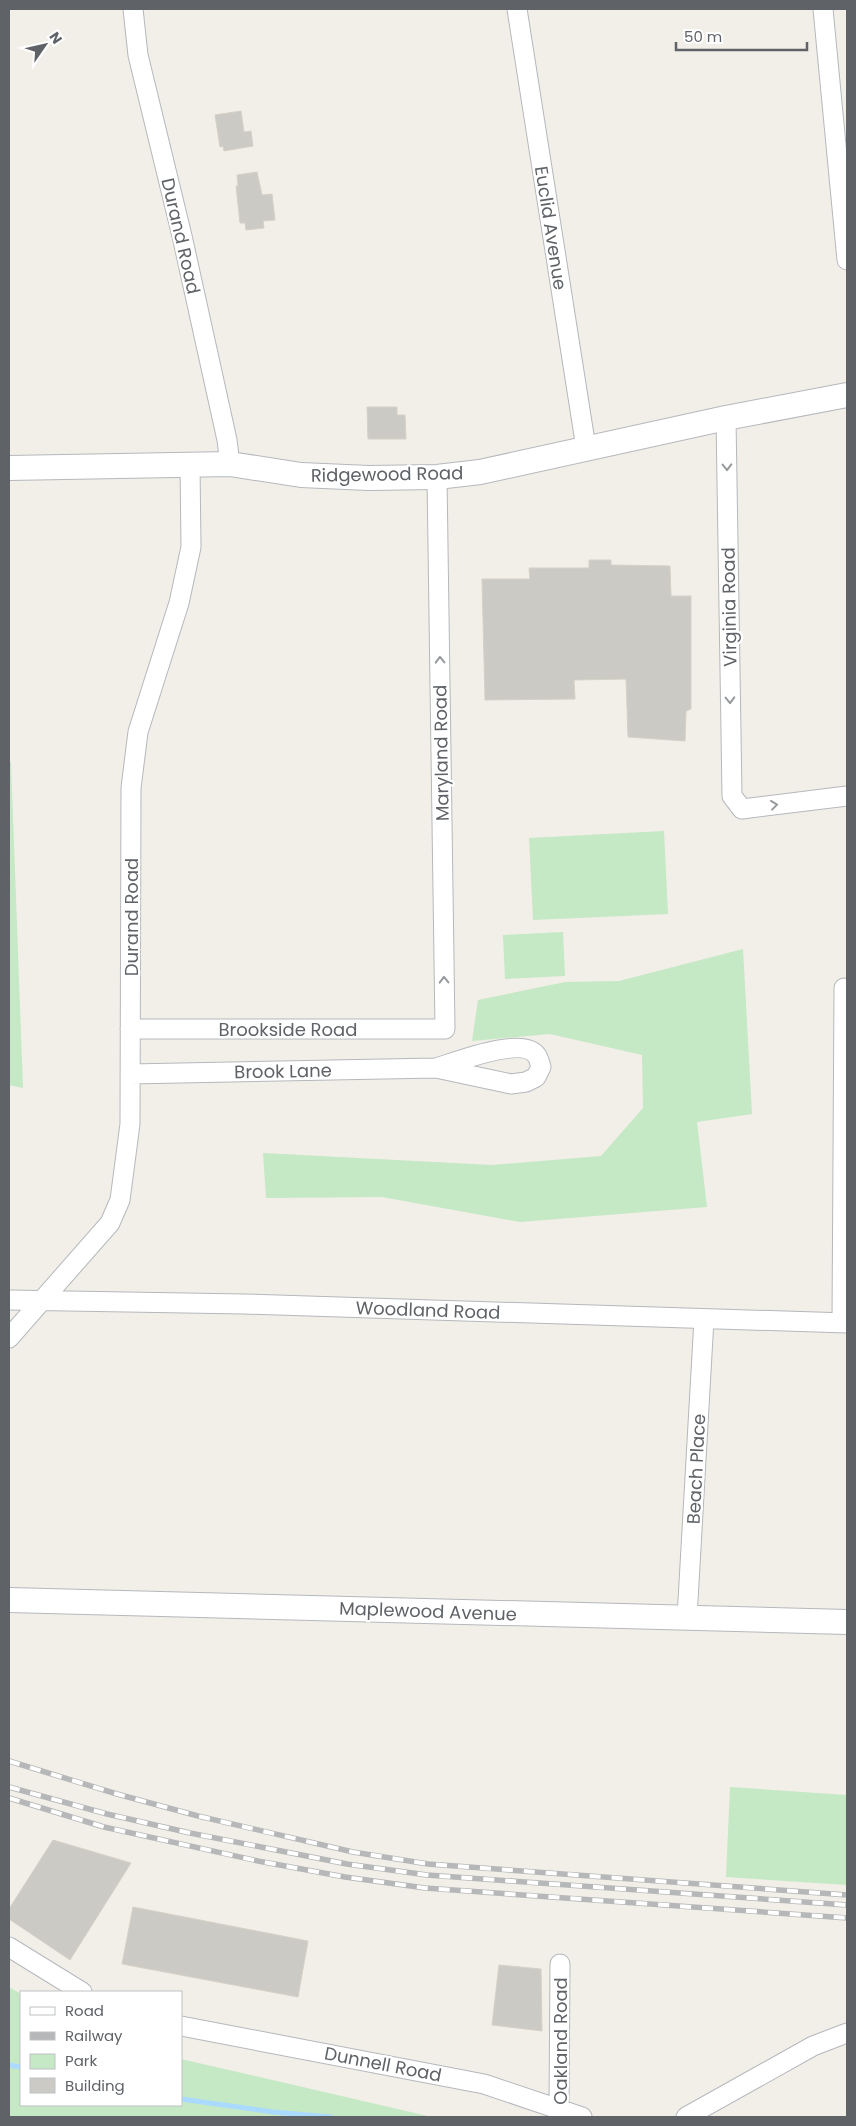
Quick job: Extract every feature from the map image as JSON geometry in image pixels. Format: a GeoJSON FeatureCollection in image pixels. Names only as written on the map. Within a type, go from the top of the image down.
{"type":"FeatureCollection","features":[{"type":"Feature","properties":{"kind":"street","name":"Durand Road"},"geometry":{"type":"LineString","coordinates":[[133,9],[138,55],[184,246],[227,440],[230,464]]}},
{"type":"Feature","properties":{"kind":"street","name":"Euclid Avenue"},"geometry":{"type":"LineString","coordinates":[[517,9],[586,448]]}},
{"type":"Feature","properties":{"kind":"street"},"geometry":{"type":"LineString","coordinates":[[823,9],[847,260]]}},
{"type":"Feature","properties":{"kind":"street","name":"Ridgewood Road"},"geometry":{"type":"LineString","coordinates":[[9,468],[230,464],[301,475],[369,478],[437,477],[480,472],[726,418],[847,395]]}},
{"type":"Feature","properties":{"kind":"street","name":"Virginia Road"},"geometry":{"type":"LineString","coordinates":[[726,418],[732,796],[742,809],[847,796]]}},
{"type":"Feature","properties":{"kind":"street","name":"Durand Road"},"geometry":{"type":"LineString","coordinates":[[9,1338],[110,1223],[120,1200],[130,1124],[131,788],[138,732],[179,603],[191,547],[190,464]]}},
{"type":"Feature","properties":{"kind":"street","name":"Maryland Road"},"geometry":{"type":"LineString","coordinates":[[437,477],[445,1029]]}},
{"type":"Feature","properties":{"kind":"street"},"geometry":{"type":"LineString","coordinates":[[844,988],[845,1323]]}},
{"type":"Feature","properties":{"kind":"street","name":"Brookside Road"},"geometry":{"type":"LineString","coordinates":[[130,1029],[445,1029]]}},
{"type":"Feature","properties":{"kind":"street","name":"Brook Lane"},"geometry":{"type":"LineString","coordinates":[[130,1074],[436,1068]]}},
{"type":"Feature","properties":{"kind":"street","name":"Woodland Road"},"geometry":{"type":"LineString","coordinates":[[9,1300],[254,1304],[704,1320],[845,1323]]}},
{"type":"Feature","properties":{"kind":"street","name":"Beach Place"},"geometry":{"type":"LineString","coordinates":[[687,1618],[704,1320]]}},
{"type":"Feature","properties":{"kind":"street","name":"Maplewood Avenue"},"geometry":{"type":"LineString","coordinates":[[9,1600],[847,1622]]}},
{"type":"Feature","properties":{"kind":"street"},"geometry":{"type":"LineString","coordinates":[[9,1947],[80,1991]]}},
{"type":"Feature","properties":{"kind":"street","name":"Oakland Road"},"geometry":{"type":"LineString","coordinates":[[559,2113],[560,1964]]}},
{"type":"Feature","properties":{"kind":"street","name":"Dunnell Road"},"geometry":{"type":"LineString","coordinates":[[182,2026],[484,2084],[559,2113],[582,2117]]}},
{"type":"Feature","properties":{"kind":"street"},"geometry":{"type":"LineString","coordinates":[[686,2117],[813,2046],[847,2033]]}},
{"type":"Feature","properties":{"kind":"green space"},"geometry":{"type":"Polygon","coordinates":[[[9,761],[11,763],[23,1088],[9,1085],[9,761]]]}},
{"type":"Feature","properties":{"kind":"green space"},"geometry":{"type":"Polygon","coordinates":[[[664,831],[668,914],[533,920],[529,838],[664,831]]]}},
{"type":"Feature","properties":{"kind":"green space"},"geometry":{"type":"Polygon","coordinates":[[[563,932],[565,976],[505,979],[503,935],[563,932]]]}},
{"type":"Feature","properties":{"kind":"green space"},"geometry":{"type":"Polygon","coordinates":[[[743,949],[752,1114],[697,1122],[707,1207],[520,1222],[382,1197],[266,1198],[263,1153],[492,1165],[601,1156],[643,1108],[642,1055],[550,1034],[472,1041],[478,1000],[565,982],[619,981],[743,949]]]}},
{"type":"Feature","properties":{"kind":"green space"},"geometry":{"type":"Polygon","coordinates":[[[730,1787],[847,1795],[847,1885],[726,1877],[730,1787]]]}},
{"type":"Feature","properties":{"kind":"green space"},"geometry":{"type":"Polygon","coordinates":[[[9,1987],[20,1993],[20,2106],[182,2106],[182,2059],[432,2117],[9,2117],[9,1987]]]}},
{"type":"Feature","properties":{"kind":"building"},"geometry":{"type":"Polygon","coordinates":[[[241,111],[244,132],[251,131],[253,146],[224,151],[223,146],[220,147],[215,115],[241,111]]]}},
{"type":"Feature","properties":{"kind":"building"},"geometry":{"type":"Polygon","coordinates":[[[257,172],[262,195],[272,194],[275,220],[263,221],[264,228],[246,230],[245,223],[240,223],[236,186],[238,186],[237,175],[257,172]]]}},
{"type":"Feature","properties":{"kind":"building"},"geometry":{"type":"Polygon","coordinates":[[[367,407],[397,407],[397,415],[405,415],[406,439],[368,439],[367,407]]]}},
{"type":"Feature","properties":{"kind":"building"},"geometry":{"type":"Polygon","coordinates":[[[589,560],[611,560],[611,565],[670,566],[671,596],[691,596],[691,709],[686,711],[685,741],[628,737],[626,679],[574,680],[575,699],[485,700],[482,579],[530,579],[529,568],[589,568],[589,560]]]}},
{"type":"Feature","properties":{"kind":"building"},"geometry":{"type":"Polygon","coordinates":[[[53,1840],[131,1863],[70,1960],[9,1919],[9,1909],[53,1840]]]}},
{"type":"Feature","properties":{"kind":"building"},"geometry":{"type":"Polygon","coordinates":[[[133,1907],[308,1941],[298,1997],[122,1964],[133,1907]]]}},
{"type":"Feature","properties":{"kind":"building"},"geometry":{"type":"Polygon","coordinates":[[[499,1965],[541,1969],[542,2031],[492,2025],[499,1965]]]}},
{"type":"Feature","properties":{"kind":"waterway"},"geometry":{"type":"LineString","coordinates":[[9,2065],[20,2067]]}},
{"type":"Feature","properties":{"kind":"waterway"},"geometry":{"type":"LineString","coordinates":[[182,2099],[273,2112],[331,2117]]}},
{"type":"Feature","properties":{"kind":"railway"},"geometry":{"type":"LineString","coordinates":[[9,1761],[117,1794],[198,1816],[353,1852],[428,1864],[847,1895]]}},
{"type":"Feature","properties":{"kind":"railway"},"geometry":{"type":"LineString","coordinates":[[9,1787],[107,1814],[190,1833],[347,1864],[427,1875],[847,1905]]}},
{"type":"Feature","properties":{"kind":"railway"},"geometry":{"type":"LineString","coordinates":[[9,1798],[104,1827],[258,1861],[345,1877],[425,1888],[847,1918]]}}]}
